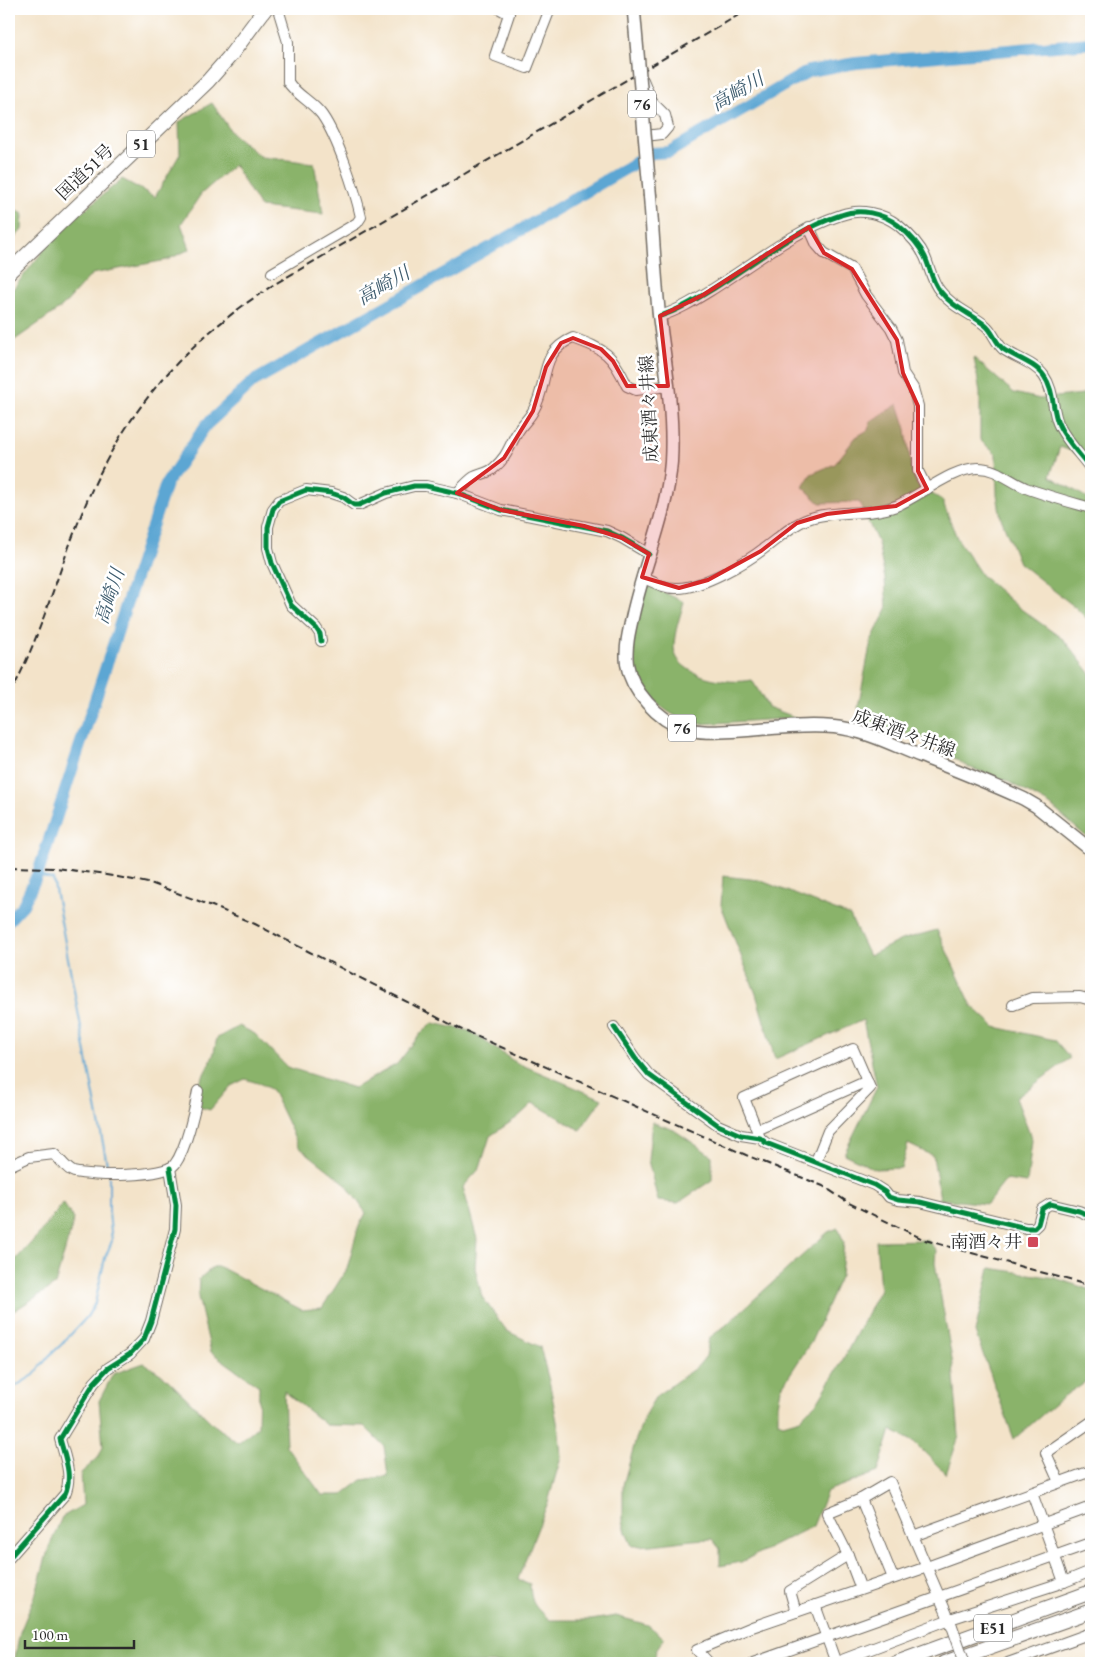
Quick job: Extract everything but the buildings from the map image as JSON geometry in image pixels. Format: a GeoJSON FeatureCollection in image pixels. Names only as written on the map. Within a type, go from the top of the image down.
{"type":"FeatureCollection","features":[{"type":"Feature","properties":{"kind":"highway","name":"国道51号"},"geometry":{"type":"LineString","coordinates":[[9,272],[208,81],[230,56],[265,9]]}},
{"type":"Feature","properties":{"kind":"highway","name":"E51"},"geometry":{"type":"LineString","coordinates":[[896,1663],[1091,1592]]}},
{"type":"Feature","properties":{"kind":"highway","name":"E51"},"geometry":{"type":"LineString","coordinates":[[944,1663],[1091,1611]]}},
{"type":"Feature","properties":{"kind":"main road","name":"成東酒々井線"},"geometry":{"type":"LineString","coordinates":[[634,11],[660,316],[668,386],[671,463],[664,502],[642,577],[626,651],[627,666],[637,690],[658,713],[680,728],[693,731],[711,732],[814,726],[837,727],[874,737],[1024,799],[1036,806],[1091,850]]}},
{"type":"Feature","properties":{"kind":"street"},"geometry":{"type":"LineString","coordinates":[[272,273],[357,222],[361,217],[358,201],[345,166],[322,114],[288,82],[288,42],[278,9]]}},
{"type":"Feature","properties":{"kind":"street"},"geometry":{"type":"LineString","coordinates":[[500,9],[511,12],[495,56],[527,68],[550,9]]}},
{"type":"Feature","properties":{"kind":"street"},"geometry":{"type":"LineString","coordinates":[[643,80],[652,102],[667,119],[668,127],[662,134],[644,136]]}},
{"type":"Feature","properties":{"kind":"street"},"geometry":{"type":"LineString","coordinates":[[660,316],[673,312],[703,295],[809,227],[842,214],[850,213],[871,213],[886,218],[915,241],[924,255],[940,291],[951,303],[988,326],[1003,349],[1028,363],[1043,375],[1050,387],[1057,421],[1063,433],[1091,469]]}},
{"type":"Feature","properties":{"kind":"street"},"geometry":{"type":"LineString","coordinates":[[809,227],[816,245],[824,253],[852,269],[866,295],[891,328],[897,340],[902,373],[913,388],[918,406],[918,471],[927,489]]}},
{"type":"Feature","properties":{"kind":"street"},"geometry":{"type":"LineString","coordinates":[[457,493],[473,478],[493,469],[504,458],[517,433],[533,412],[541,394],[546,367],[554,350],[560,343],[573,338],[601,349],[614,361],[626,386],[636,390],[668,386]]}},
{"type":"Feature","properties":{"kind":"street"},"geometry":{"type":"LineString","coordinates":[[642,577],[666,587],[678,588],[708,580],[761,551],[797,524],[813,517],[896,506],[959,473],[976,468],[1000,473],[1025,488],[1091,508]]}},
{"type":"Feature","properties":{"kind":"street"},"geometry":{"type":"LineString","coordinates":[[321,641],[320,634],[316,628],[291,605],[272,563],[268,548],[268,528],[273,509],[279,501],[306,490],[331,493],[343,497],[354,505],[359,505],[386,493],[414,486],[426,486],[457,493],[501,510],[607,531],[649,554]]}},
{"type":"Feature","properties":{"kind":"street"},"geometry":{"type":"LineString","coordinates":[[1012,1005],[1032,998],[1080,996],[1091,1000]]}},
{"type":"Feature","properties":{"kind":"street"},"geometry":{"type":"LineString","coordinates":[[614,1027],[649,1075],[718,1124],[741,1135],[758,1134],[867,1081]]}},
{"type":"Feature","properties":{"kind":"street"},"geometry":{"type":"LineString","coordinates":[[816,1161],[828,1131],[870,1088],[853,1049],[744,1098],[758,1134],[766,1143],[874,1184],[889,1196],[898,1200],[920,1202],[1026,1228],[1034,1228],[1038,1224],[1042,1209],[1050,1204],[1091,1216]]}},
{"type":"Feature","properties":{"kind":"street"},"geometry":{"type":"LineString","coordinates":[[9,1166],[29,1157],[54,1154],[72,1171],[107,1174],[148,1174],[165,1171],[174,1166],[181,1153],[198,1091]]}},
{"type":"Feature","properties":{"kind":"street"},"geometry":{"type":"LineString","coordinates":[[9,1558],[65,1494],[69,1485],[69,1471],[60,1439],[94,1383],[108,1368],[130,1354],[144,1339],[151,1321],[175,1229],[176,1205],[170,1168]]}},
{"type":"Feature","properties":{"kind":"street"},"geometry":{"type":"LineString","coordinates":[[1059,1482],[1046,1453],[1091,1422]]}},
{"type":"Feature","properties":{"kind":"street"},"geometry":{"type":"LineString","coordinates":[[913,1536],[1091,1471]]}},
{"type":"Feature","properties":{"kind":"street"},"geometry":{"type":"LineString","coordinates":[[861,1589],[848,1556],[827,1513],[861,1499],[890,1482],[951,1622],[965,1663]]}},
{"type":"Feature","properties":{"kind":"street"},"geometry":{"type":"LineString","coordinates":[[1032,1493],[1064,1582]]}},
{"type":"Feature","properties":{"kind":"street"},"geometry":{"type":"LineString","coordinates":[[861,1499],[893,1578]]}},
{"type":"Feature","properties":{"kind":"street"},"geometry":{"type":"LineString","coordinates":[[709,1663],[697,1650],[815,1605],[1091,1508]]}},
{"type":"Feature","properties":{"kind":"street"},"geometry":{"type":"LineString","coordinates":[[753,1663],[1091,1543]]}},
{"type":"Feature","properties":{"kind":"street"},"geometry":{"type":"LineString","coordinates":[[796,1612],[790,1591],[848,1556]]}},
{"type":"Feature","properties":{"kind":"street"},"geometry":{"type":"LineString","coordinates":[[815,1605],[835,1663],[1091,1571]]}},
{"type":"Feature","properties":{"kind":"street"},"geometry":{"type":"LineString","coordinates":[[1008,1663],[1091,1632]]}},
{"type":"Feature","properties":{"kind":"street"},"geometry":{"type":"LineString","coordinates":[[1037,1653],[1041,1663]]}},
{"type":"Feature","properties":{"kind":"highlighted area"},"geometry":{"type":"Polygon","coordinates":[[[809,227],[824,253],[852,269],[897,340],[903,373],[918,406],[918,471],[927,489],[896,506],[827,514],[797,523],[761,551],[708,580],[679,588],[642,577],[649,554],[622,538],[584,526],[501,510],[457,493],[504,458],[533,411],[546,367],[561,343],[573,338],[601,349],[613,361],[627,386],[668,386],[660,316],[703,295],[809,227]]]}},
{"type":"Feature","properties":{"kind":"green space"},"geometry":{"type":"Polygon","coordinates":[[[212,103],[232,133],[261,157],[314,163],[323,214],[260,207],[234,165],[201,194],[181,224],[190,249],[167,260],[92,274],[62,307],[9,344],[9,294],[59,231],[122,179],[155,197],[180,154],[179,122],[212,103]]]}},
{"type":"Feature","properties":{"kind":"green space"},"geometry":{"type":"Polygon","coordinates":[[[11,207],[23,214],[22,230],[9,244],[9,209],[11,207]]]}},
{"type":"Feature","properties":{"kind":"green space"},"geometry":{"type":"Polygon","coordinates":[[[974,358],[1014,393],[1040,399],[1091,393],[1091,458],[1060,447],[1050,476],[1091,502],[1091,623],[1075,607],[1019,563],[1001,518],[997,494],[996,454],[980,440],[980,392],[974,358]]]}},
{"type":"Feature","properties":{"kind":"green space"},"geometry":{"type":"Polygon","coordinates":[[[898,404],[906,429],[911,468],[917,485],[942,500],[957,538],[982,576],[1018,607],[1064,640],[1091,674],[1091,841],[1050,805],[1005,780],[968,767],[921,737],[872,726],[858,708],[871,641],[887,609],[885,579],[878,543],[859,502],[820,503],[803,487],[811,474],[835,464],[856,437],[868,430],[871,421],[898,404]]]}},
{"type":"Feature","properties":{"kind":"green space"},"geometry":{"type":"Polygon","coordinates":[[[643,582],[684,602],[676,630],[674,648],[677,658],[684,666],[706,677],[718,680],[752,680],[768,707],[797,718],[700,724],[677,717],[656,702],[640,682],[634,671],[631,659],[633,631],[643,582]]]}},
{"type":"Feature","properties":{"kind":"green space"},"geometry":{"type":"Polygon","coordinates":[[[723,876],[759,880],[850,916],[869,956],[901,940],[937,930],[972,1006],[995,1027],[1055,1040],[1070,1058],[1016,1098],[1032,1140],[1027,1183],[1006,1180],[987,1204],[940,1199],[933,1156],[908,1144],[901,1168],[875,1169],[844,1154],[877,1087],[863,1020],[775,1059],[756,994],[721,905],[723,876]]]}},
{"type":"Feature","properties":{"kind":"green space"},"geometry":{"type":"Polygon","coordinates":[[[433,1023],[470,1031],[515,1062],[602,1099],[580,1130],[533,1103],[518,1117],[490,1136],[480,1168],[463,1187],[477,1239],[475,1268],[482,1297],[507,1331],[540,1347],[559,1432],[561,1457],[548,1502],[518,1579],[530,1584],[531,1597],[535,1605],[550,1620],[591,1620],[616,1616],[648,1625],[664,1638],[656,1650],[654,1663],[44,1663],[39,1660],[37,1663],[14,1663],[20,1632],[35,1596],[49,1547],[62,1517],[83,1505],[81,1473],[98,1458],[103,1447],[99,1401],[113,1374],[144,1363],[165,1377],[213,1424],[238,1443],[258,1426],[259,1386],[211,1352],[198,1297],[199,1279],[213,1267],[220,1267],[302,1310],[322,1308],[347,1269],[358,1228],[366,1213],[345,1183],[299,1147],[272,1090],[245,1079],[231,1086],[210,1110],[189,1104],[213,1056],[217,1038],[239,1026],[255,1034],[287,1067],[354,1088],[397,1064],[422,1032],[433,1023]],[[284,1391],[286,1446],[322,1495],[342,1495],[362,1480],[388,1476],[384,1446],[364,1426],[326,1425],[284,1391]]]}},
{"type":"Feature","properties":{"kind":"green space"},"geometry":{"type":"Polygon","coordinates":[[[652,1122],[674,1130],[712,1156],[712,1180],[678,1203],[658,1201],[648,1160],[652,1122]]]}},
{"type":"Feature","properties":{"kind":"green space"},"geometry":{"type":"Polygon","coordinates":[[[63,1203],[74,1219],[55,1285],[9,1314],[9,1267],[40,1233],[63,1203]]]}},
{"type":"Feature","properties":{"kind":"green space"},"geometry":{"type":"Polygon","coordinates":[[[838,1228],[844,1242],[841,1275],[811,1342],[781,1388],[778,1422],[783,1424],[800,1419],[818,1401],[840,1365],[880,1289],[876,1241],[927,1240],[936,1250],[935,1263],[953,1365],[959,1436],[946,1474],[914,1442],[891,1430],[878,1472],[827,1491],[813,1526],[741,1562],[720,1566],[720,1549],[712,1539],[632,1546],[623,1521],[623,1485],[636,1439],[647,1411],[656,1396],[698,1366],[706,1356],[709,1338],[725,1326],[828,1232],[838,1228]]]}},
{"type":"Feature","properties":{"kind":"green space"},"geometry":{"type":"Polygon","coordinates":[[[990,1268],[1055,1278],[1091,1290],[1091,1378],[1064,1396],[1014,1439],[975,1332],[990,1268]]]}},
{"type":"Feature","properties":{"kind":"waterway","name":"高崎川"},"geometry":{"type":"LineString","coordinates":[[9,920],[23,905],[38,873],[166,484],[206,425],[254,381],[519,231],[652,153],[669,152],[809,71],[856,63],[1091,43]]}},
{"type":"Feature","properties":{"kind":"waterway"},"geometry":{"type":"LineString","coordinates":[[36,876],[53,879],[108,1170]]}},
{"type":"Feature","properties":{"kind":"waterway"},"geometry":{"type":"LineString","coordinates":[[9,1390],[34,1375],[49,1356],[87,1317],[95,1303],[105,1258],[112,1241],[109,1213],[109,1177]]}},
{"type":"Feature","properties":{"kind":"railway"},"geometry":{"type":"LineString","coordinates":[[9,696],[30,652],[82,513],[108,458],[141,406],[160,382],[203,338],[238,309],[273,285],[749,9]]}},
{"type":"Feature","properties":{"kind":"railway"},"geometry":{"type":"LineString","coordinates":[[9,867],[56,868],[113,876],[153,884],[212,906],[255,924],[460,1029],[746,1155],[823,1186],[849,1203],[925,1240],[1091,1286]]}},
{"type":"Feature","properties":{"kind":"cycle path"},"geometry":{"type":"LineString","coordinates":[[660,316],[696,299],[777,247],[824,221],[856,212],[871,213],[885,217],[898,225],[917,244],[923,252],[937,287],[945,297],[988,327],[1003,349],[1040,371],[1050,387],[1056,417],[1061,429],[1091,469]]}},
{"type":"Feature","properties":{"kind":"cycle path"},"geometry":{"type":"LineString","coordinates":[[321,641],[320,634],[316,628],[291,605],[272,563],[268,548],[268,527],[273,509],[279,501],[306,490],[331,493],[343,497],[354,505],[359,505],[386,493],[414,486],[426,486],[457,493],[501,510],[607,531],[649,554]]}},
{"type":"Feature","properties":{"kind":"cycle path"},"geometry":{"type":"LineString","coordinates":[[614,1027],[649,1075],[718,1125],[741,1135],[760,1138],[766,1143],[874,1185],[889,1197],[898,1200],[920,1202],[1026,1228],[1034,1228],[1038,1224],[1042,1209],[1050,1204],[1091,1216]]}},
{"type":"Feature","properties":{"kind":"cycle path"},"geometry":{"type":"LineString","coordinates":[[9,1558],[65,1494],[68,1474],[60,1439],[94,1383],[108,1368],[130,1354],[144,1339],[151,1321],[175,1229],[176,1205],[170,1168]]}},
{"type":"Feature","properties":{"kind":"place","name":"南酒々井"},"geometry":{"type":"Point","coordinates":[1033,1242]}}]}
